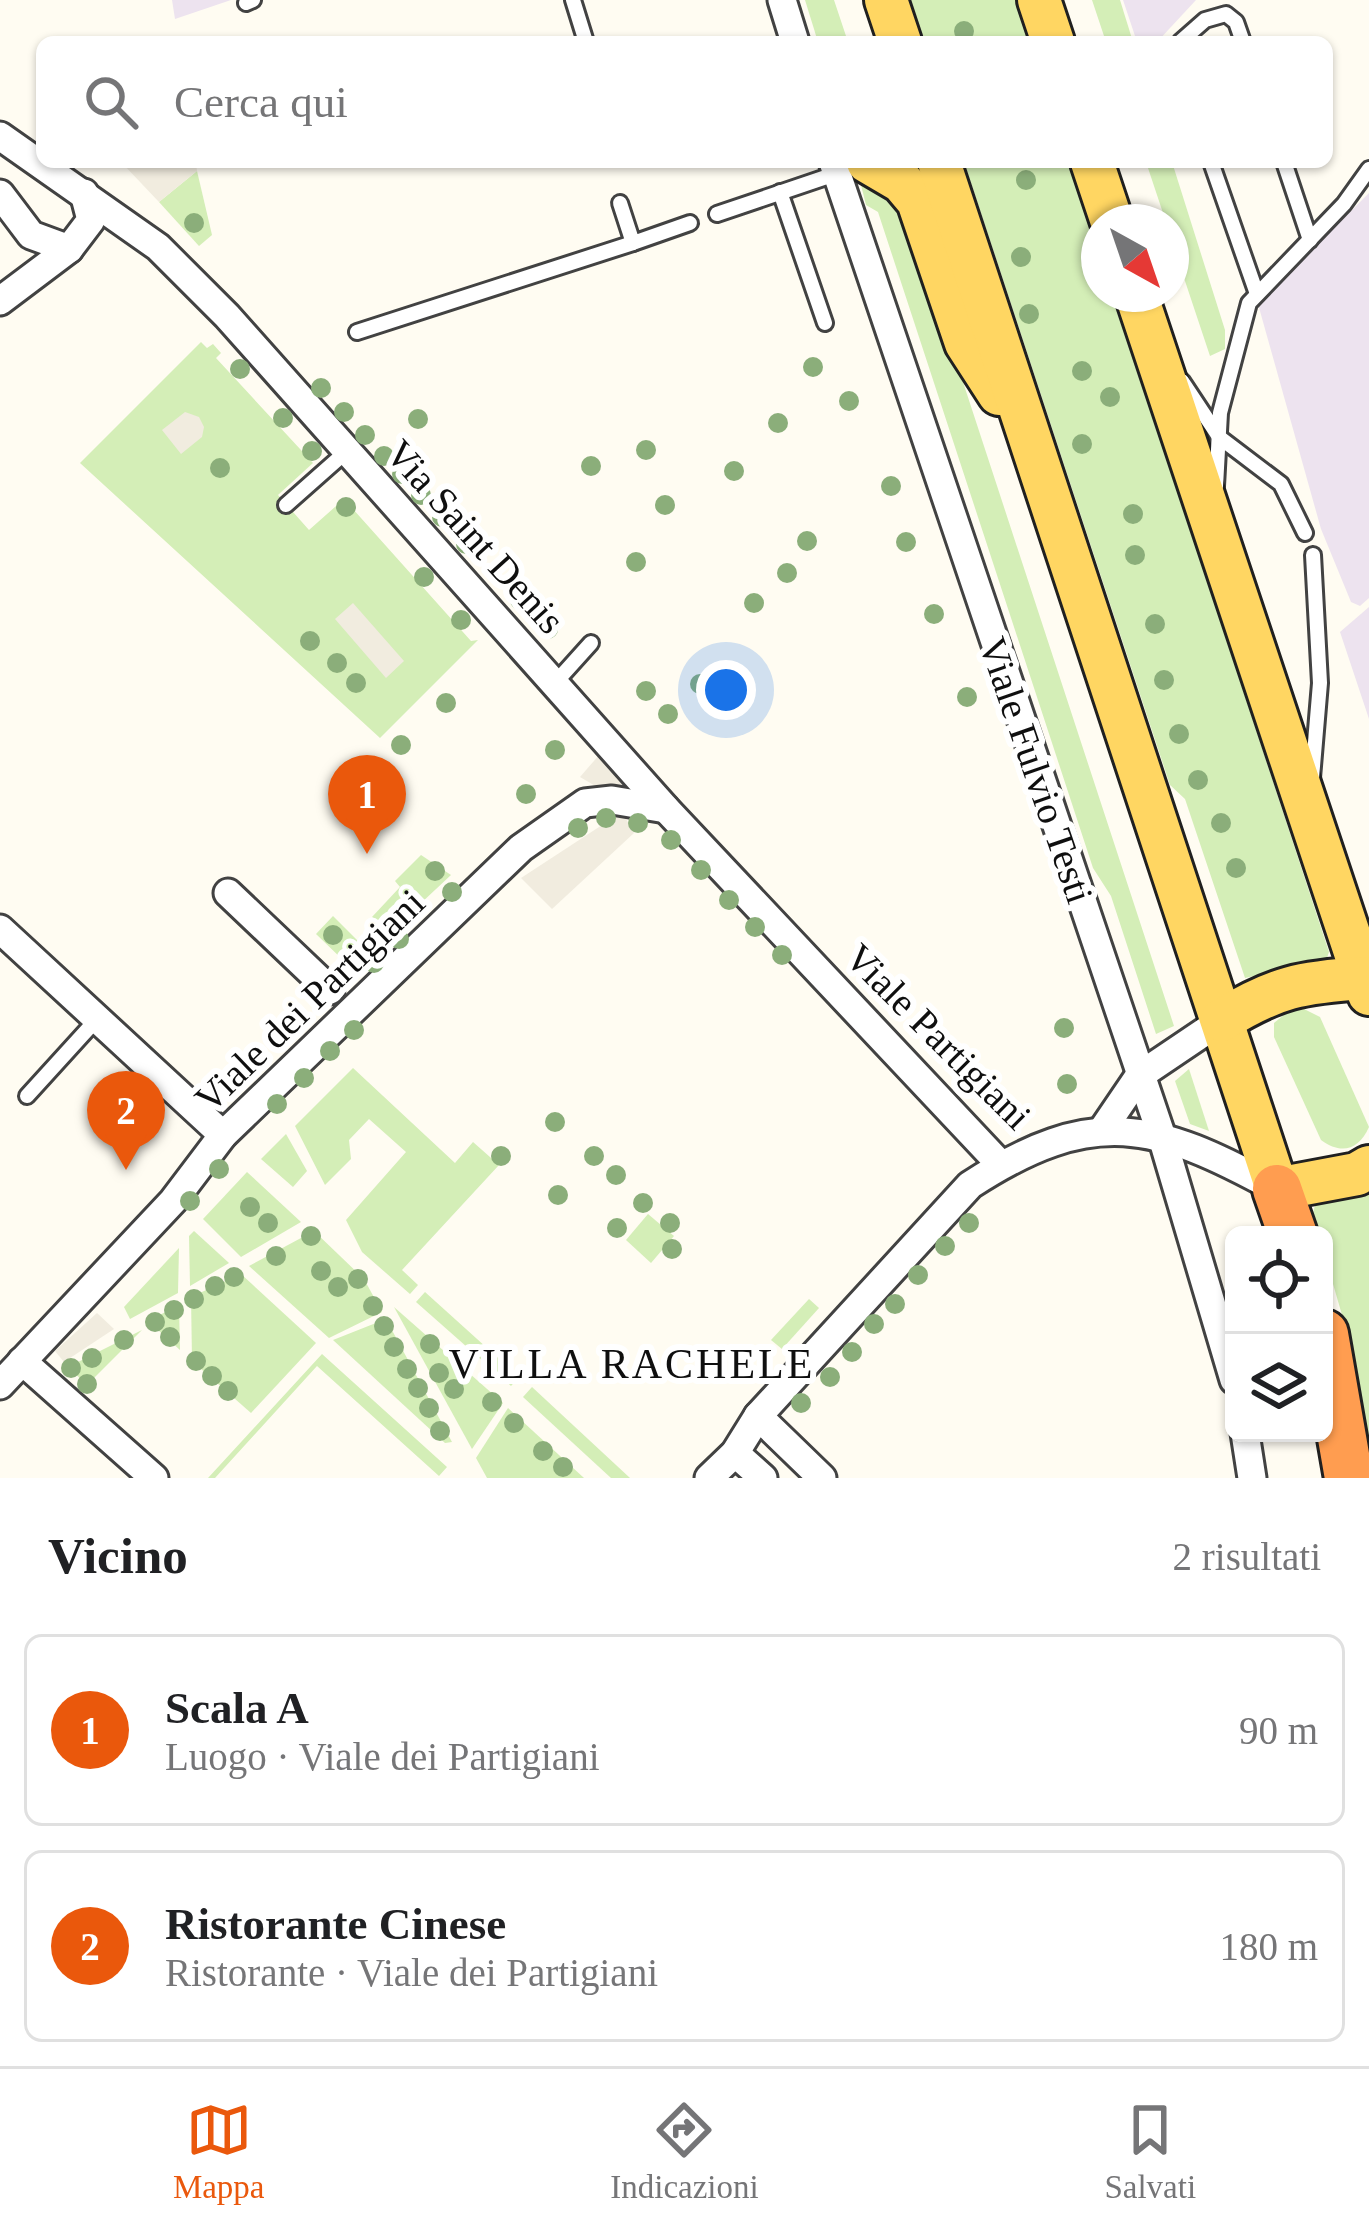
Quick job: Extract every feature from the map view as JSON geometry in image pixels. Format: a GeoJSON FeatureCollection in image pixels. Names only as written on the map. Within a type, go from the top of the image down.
{"type":"FeatureCollection","features":[{"type":"Feature","properties":{"kind":"highway"},"geometry":{"type":"LineString","coordinates":[[1277,1189],[1290,1226]]}},
{"type":"Feature","properties":{"kind":"highway"},"geometry":{"type":"LineString","coordinates":[[1333,1386],[1349,1478]]}},
{"type":"Feature","properties":{"kind":"main road"},"geometry":{"type":"LineString","coordinates":[[886,0],[898,36]]}},
{"type":"Feature","properties":{"kind":"main road"},"geometry":{"type":"LineString","coordinates":[[1039,0],[1051,36]]}},
{"type":"Feature","properties":{"kind":"main road"},"geometry":{"type":"LineString","coordinates":[[859,168],[902,182],[918,201],[966,343],[1036,451]]}},
{"type":"Feature","properties":{"kind":"main road"},"geometry":{"type":"LineString","coordinates":[[942,168],[1277,1189],[1357,1174],[1369,1167]]}},
{"type":"Feature","properties":{"kind":"main road"},"geometry":{"type":"LineString","coordinates":[[1094,168],[1106,204]]}},
{"type":"Feature","properties":{"kind":"main road"},"geometry":{"type":"LineString","coordinates":[[1142,312],[1366,986],[1300,982],[1270,990],[1222,1020]]}},
{"type":"Feature","properties":{"kind":"street"},"geometry":{"type":"LineString","coordinates":[[782,0],[793,36]]}},
{"type":"Feature","properties":{"kind":"street","name":"Via Saint Denis"},"geometry":{"type":"LineString","coordinates":[[0,136],[36,160]]}},
{"type":"Feature","properties":{"kind":"street","name":"Via Saint Denis"},"geometry":{"type":"LineString","coordinates":[[47,168],[158,248],[227,316],[666,809]]}},
{"type":"Feature","properties":{"kind":"street","name":"Viale Fulvio Testi"},"geometry":{"type":"LineString","coordinates":[[854,168],[1162,1137],[1225,1350]]}},
{"type":"Feature","properties":{"kind":"street"},"geometry":{"type":"LineString","coordinates":[[0,301],[70,249],[91,220],[84,193]]}},
{"type":"Feature","properties":{"kind":"street"},"geometry":{"type":"LineString","coordinates":[[0,194],[31,235],[70,249]]}},
{"type":"Feature","properties":{"kind":"street","name":"Viale dei Partigiani"},"geometry":{"type":"LineString","coordinates":[[9,1369],[172,1201],[224,1135],[521,848],[566,812],[612,800],[666,809]]}},
{"type":"Feature","properties":{"kind":"street","name":"Viale Partigiani"},"geometry":{"type":"LineString","coordinates":[[666,809],[1001,1165],[1050,1142],[1103,1129],[1162,1137],[1222,1159],[1277,1189]]}},
{"type":"Feature","properties":{"kind":"street"},"geometry":{"type":"LineString","coordinates":[[228,893],[330,990]]}},
{"type":"Feature","properties":{"kind":"street"},"geometry":{"type":"LineString","coordinates":[[0,929],[224,1135]]}},
{"type":"Feature","properties":{"kind":"street"},"geometry":{"type":"LineString","coordinates":[[1103,1129],[1139,1076],[1222,1020]]}},
{"type":"Feature","properties":{"kind":"street"},"geometry":{"type":"LineString","coordinates":[[710,1478],[735,1453],[758,1416],[970,1185],[1001,1165]]}},
{"type":"Feature","properties":{"kind":"street"},"geometry":{"type":"LineString","coordinates":[[9,1369],[154,1478]]}},
{"type":"Feature","properties":{"kind":"street"},"geometry":{"type":"LineString","coordinates":[[758,1416],[822,1478]]}},
{"type":"Feature","properties":{"kind":"street"},"geometry":{"type":"LineString","coordinates":[[1246,1442],[1252,1478]]}},
{"type":"Feature","properties":{"kind":"street"},"geometry":{"type":"LineString","coordinates":[[735,1453],[763,1478]]}},
{"type":"Feature","properties":{"kind":"lane"},"geometry":{"type":"LineString","coordinates":[[573,0],[584,36]]}},
{"type":"Feature","properties":{"kind":"lane"},"geometry":{"type":"LineString","coordinates":[[1187,36],[1205,20],[1226,14],[1236,22],[1241,36]]}},
{"type":"Feature","properties":{"kind":"lane"},"geometry":{"type":"LineString","coordinates":[[717,214],[847,168]]}},
{"type":"Feature","properties":{"kind":"lane"},"geometry":{"type":"LineString","coordinates":[[1213,168],[1257,294]]}},
{"type":"Feature","properties":{"kind":"lane"},"geometry":{"type":"LineString","coordinates":[[1286,168],[1310,240]]}},
{"type":"Feature","properties":{"kind":"lane"},"geometry":{"type":"LineString","coordinates":[[1214,527],[1219,437],[1249,303],[1369,169]]}},
{"type":"Feature","properties":{"kind":"lane"},"geometry":{"type":"LineString","coordinates":[[781,192],[825,322]]}},
{"type":"Feature","properties":{"kind":"lane"},"geometry":{"type":"LineString","coordinates":[[620,203],[633,243]]}},
{"type":"Feature","properties":{"kind":"lane"},"geometry":{"type":"LineString","coordinates":[[357,332],[690,223]]}},
{"type":"Feature","properties":{"kind":"lane"},"geometry":{"type":"LineString","coordinates":[[1142,312],[1219,437],[1281,484],[1305,533]]}},
{"type":"Feature","properties":{"kind":"lane"},"geometry":{"type":"LineString","coordinates":[[286,505],[347,451]]}},
{"type":"Feature","properties":{"kind":"lane"},"geometry":{"type":"LineString","coordinates":[[1309,813],[1320,683],[1313,555]]}},
{"type":"Feature","properties":{"kind":"lane"},"geometry":{"type":"LineString","coordinates":[[554,683],[591,643]]}},
{"type":"Feature","properties":{"kind":"lane"},"geometry":{"type":"LineString","coordinates":[[27,1096],[97,1019]]}},
{"type":"Feature","properties":{"kind":"shaded area"},"geometry":{"type":"Polygon","coordinates":[[[172,0],[231,0],[175,19],[172,0]]]}},
{"type":"Feature","properties":{"kind":"shaded area"},"geometry":{"type":"Polygon","coordinates":[[[1123,0],[1196,0],[1163,36],[1135,36],[1123,0]]]}},
{"type":"Feature","properties":{"kind":"shaded area"},"geometry":{"type":"Polygon","coordinates":[[[127,168],[197,168],[197,171],[159,202],[127,168]]]}},
{"type":"Feature","properties":{"kind":"shaded area"},"geometry":{"type":"Polygon","coordinates":[[[1369,193],[1369,598],[1360,606],[1351,602],[1321,529],[1258,304],[1369,193]]]}},
{"type":"Feature","properties":{"kind":"shaded area"},"geometry":{"type":"Polygon","coordinates":[[[185,412],[199,417],[204,427],[202,437],[181,454],[162,430],[185,412]]]}},
{"type":"Feature","properties":{"kind":"shaded area"},"geometry":{"type":"Polygon","coordinates":[[[353,603],[404,661],[386,678],[335,619],[353,603]]]}},
{"type":"Feature","properties":{"kind":"shaded area"},"geometry":{"type":"Polygon","coordinates":[[[1369,607],[1369,719],[1340,632],[1369,607]]]}},
{"type":"Feature","properties":{"kind":"shaded area"},"geometry":{"type":"Polygon","coordinates":[[[600,754],[633,791],[604,791],[580,777],[600,754]]]}},
{"type":"Feature","properties":{"kind":"shaded area"},"geometry":{"type":"Polygon","coordinates":[[[622,812],[634,833],[552,909],[521,878],[622,812]]]}},
{"type":"Feature","properties":{"kind":"shaded area"},"geometry":{"type":"Polygon","coordinates":[[[97,1313],[114,1329],[64,1362],[55,1351],[97,1313]]]}},
{"type":"Feature","properties":{"kind":"green space"},"geometry":{"type":"Polygon","coordinates":[[[805,0],[834,0],[846,36],[816,36],[805,0]]]}},
{"type":"Feature","properties":{"kind":"green space"},"geometry":{"type":"Polygon","coordinates":[[[910,0],[1016,0],[1028,36],[922,36],[910,0]]]}},
{"type":"Feature","properties":{"kind":"green space"},"geometry":{"type":"Polygon","coordinates":[[[1092,0],[1120,0],[1131,36],[1104,36],[1092,0]]]}},
{"type":"Feature","properties":{"kind":"green space"},"geometry":{"type":"Polygon","coordinates":[[[966,168],[1072,168],[1084,204],[1081,312],[1119,312],[1329,952],[1326,961],[1245,978],[1185,799],[1170,785],[966,168]]]}},
{"type":"Feature","properties":{"kind":"green space"},"geometry":{"type":"Polygon","coordinates":[[[1148,168],[1174,168],[1185,204],[1160,204],[1148,168]]]}},
{"type":"Feature","properties":{"kind":"green space"},"geometry":{"type":"Polygon","coordinates":[[[197,171],[212,235],[199,246],[159,202],[197,171]]]}},
{"type":"Feature","properties":{"kind":"green space"},"geometry":{"type":"Polygon","coordinates":[[[861,185],[893,189],[905,205],[1174,1026],[1156,1034],[1111,896],[1093,868],[878,212],[866,205],[861,185]]]}},
{"type":"Feature","properties":{"kind":"green space"},"geometry":{"type":"Polygon","coordinates":[[[1189,216],[1225,330],[1225,349],[1210,356],[1189,293],[1189,216]]]}},
{"type":"Feature","properties":{"kind":"green space"},"geometry":{"type":"Polygon","coordinates":[[[201,342],[207,348],[213,344],[221,353],[216,358],[313,463],[278,495],[309,530],[344,499],[471,641],[478,640],[380,738],[80,463],[201,342]]]}},
{"type":"Feature","properties":{"kind":"green space"},"geometry":{"type":"Polygon","coordinates":[[[421,855],[451,875],[389,933],[372,917],[400,887],[395,881],[421,855]]]}},
{"type":"Feature","properties":{"kind":"green space"},"geometry":{"type":"Polygon","coordinates":[[[333,916],[369,952],[363,958],[355,950],[344,961],[316,934],[333,916]]]}},
{"type":"Feature","properties":{"kind":"green space"},"geometry":{"type":"Polygon","coordinates":[[[1296,1005],[1320,1017],[1369,1127],[1349,1148],[1321,1140],[1274,1037],[1274,1023],[1296,1005]]]}},
{"type":"Feature","properties":{"kind":"green space"},"geometry":{"type":"Polygon","coordinates":[[[353,1068],[455,1163],[473,1142],[499,1165],[402,1270],[418,1285],[410,1294],[362,1252],[346,1220],[406,1152],[369,1119],[349,1140],[351,1159],[325,1185],[295,1126],[353,1068]]]}},
{"type":"Feature","properties":{"kind":"green space"},"geometry":{"type":"Polygon","coordinates":[[[1189,1069],[1209,1131],[1190,1124],[1175,1081],[1189,1069]]]}},
{"type":"Feature","properties":{"kind":"green space"},"geometry":{"type":"Polygon","coordinates":[[[286,1134],[307,1171],[293,1187],[261,1159],[286,1134]]]}},
{"type":"Feature","properties":{"kind":"green space"},"geometry":{"type":"Polygon","coordinates":[[[247,1172],[301,1222],[241,1257],[203,1219],[247,1172]]]}},
{"type":"Feature","properties":{"kind":"green space"},"geometry":{"type":"Polygon","coordinates":[[[1369,1187],[1369,1450],[1356,1363],[1333,1284],[1333,1226],[1317,1226],[1316,1201],[1369,1187]]]}},
{"type":"Feature","properties":{"kind":"green space"},"geometry":{"type":"Polygon","coordinates":[[[648,1214],[674,1236],[651,1263],[626,1240],[648,1214]]]}},
{"type":"Feature","properties":{"kind":"green space"},"geometry":{"type":"Polygon","coordinates":[[[194,1231],[229,1263],[190,1286],[189,1236],[194,1231]]]}},
{"type":"Feature","properties":{"kind":"green space"},"geometry":{"type":"Polygon","coordinates":[[[314,1231],[364,1279],[382,1312],[329,1338],[249,1266],[314,1231]]]}},
{"type":"Feature","properties":{"kind":"green space"},"geometry":{"type":"Polygon","coordinates":[[[179,1248],[178,1293],[130,1319],[124,1307],[179,1248]]]}},
{"type":"Feature","properties":{"kind":"green space"},"geometry":{"type":"Polygon","coordinates":[[[241,1274],[316,1343],[251,1413],[192,1361],[191,1297],[241,1274]]]}},
{"type":"Feature","properties":{"kind":"green space"},"geometry":{"type":"Polygon","coordinates":[[[425,1292],[519,1377],[511,1386],[416,1302],[425,1292]]]}},
{"type":"Feature","properties":{"kind":"green space"},"geometry":{"type":"Polygon","coordinates":[[[809,1299],[819,1308],[782,1349],[771,1340],[809,1299]]]}},
{"type":"Feature","properties":{"kind":"green space"},"geometry":{"type":"Polygon","coordinates":[[[179,1305],[180,1350],[148,1321],[179,1305]]]}},
{"type":"Feature","properties":{"kind":"green space"},"geometry":{"type":"Polygon","coordinates":[[[394,1307],[503,1403],[472,1449],[394,1307]]]}},
{"type":"Feature","properties":{"kind":"green space"},"geometry":{"type":"Polygon","coordinates":[[[386,1319],[452,1442],[445,1443],[333,1340],[386,1319]]]}},
{"type":"Feature","properties":{"kind":"green space"},"geometry":{"type":"Polygon","coordinates":[[[142,1330],[87,1385],[68,1367],[142,1330]]]}},
{"type":"Feature","properties":{"kind":"green space"},"geometry":{"type":"Polygon","coordinates":[[[322,1354],[447,1467],[439,1476],[317,1366],[215,1478],[208,1478],[322,1354]]]}},
{"type":"Feature","properties":{"kind":"green space"},"geometry":{"type":"Polygon","coordinates":[[[532,1387],[630,1478],[611,1478],[523,1397],[532,1387]]]}},
{"type":"Feature","properties":{"kind":"green space"},"geometry":{"type":"Polygon","coordinates":[[[508,1408],[584,1478],[487,1478],[476,1458],[508,1408]]]}},
{"type":"Feature","properties":{"kind":"place","name":"Scala A"},"geometry":{"type":"Point","coordinates":[367,854]}},
{"type":"Feature","properties":{"kind":"place","name":"Ristorante Cinese"},"geometry":{"type":"Point","coordinates":[126,1170]}},
{"type":"Feature","properties":{"kind":"district","name":"VILLA RACHELE"},"geometry":{"type":"Point","coordinates":[632,1363]}}]}
